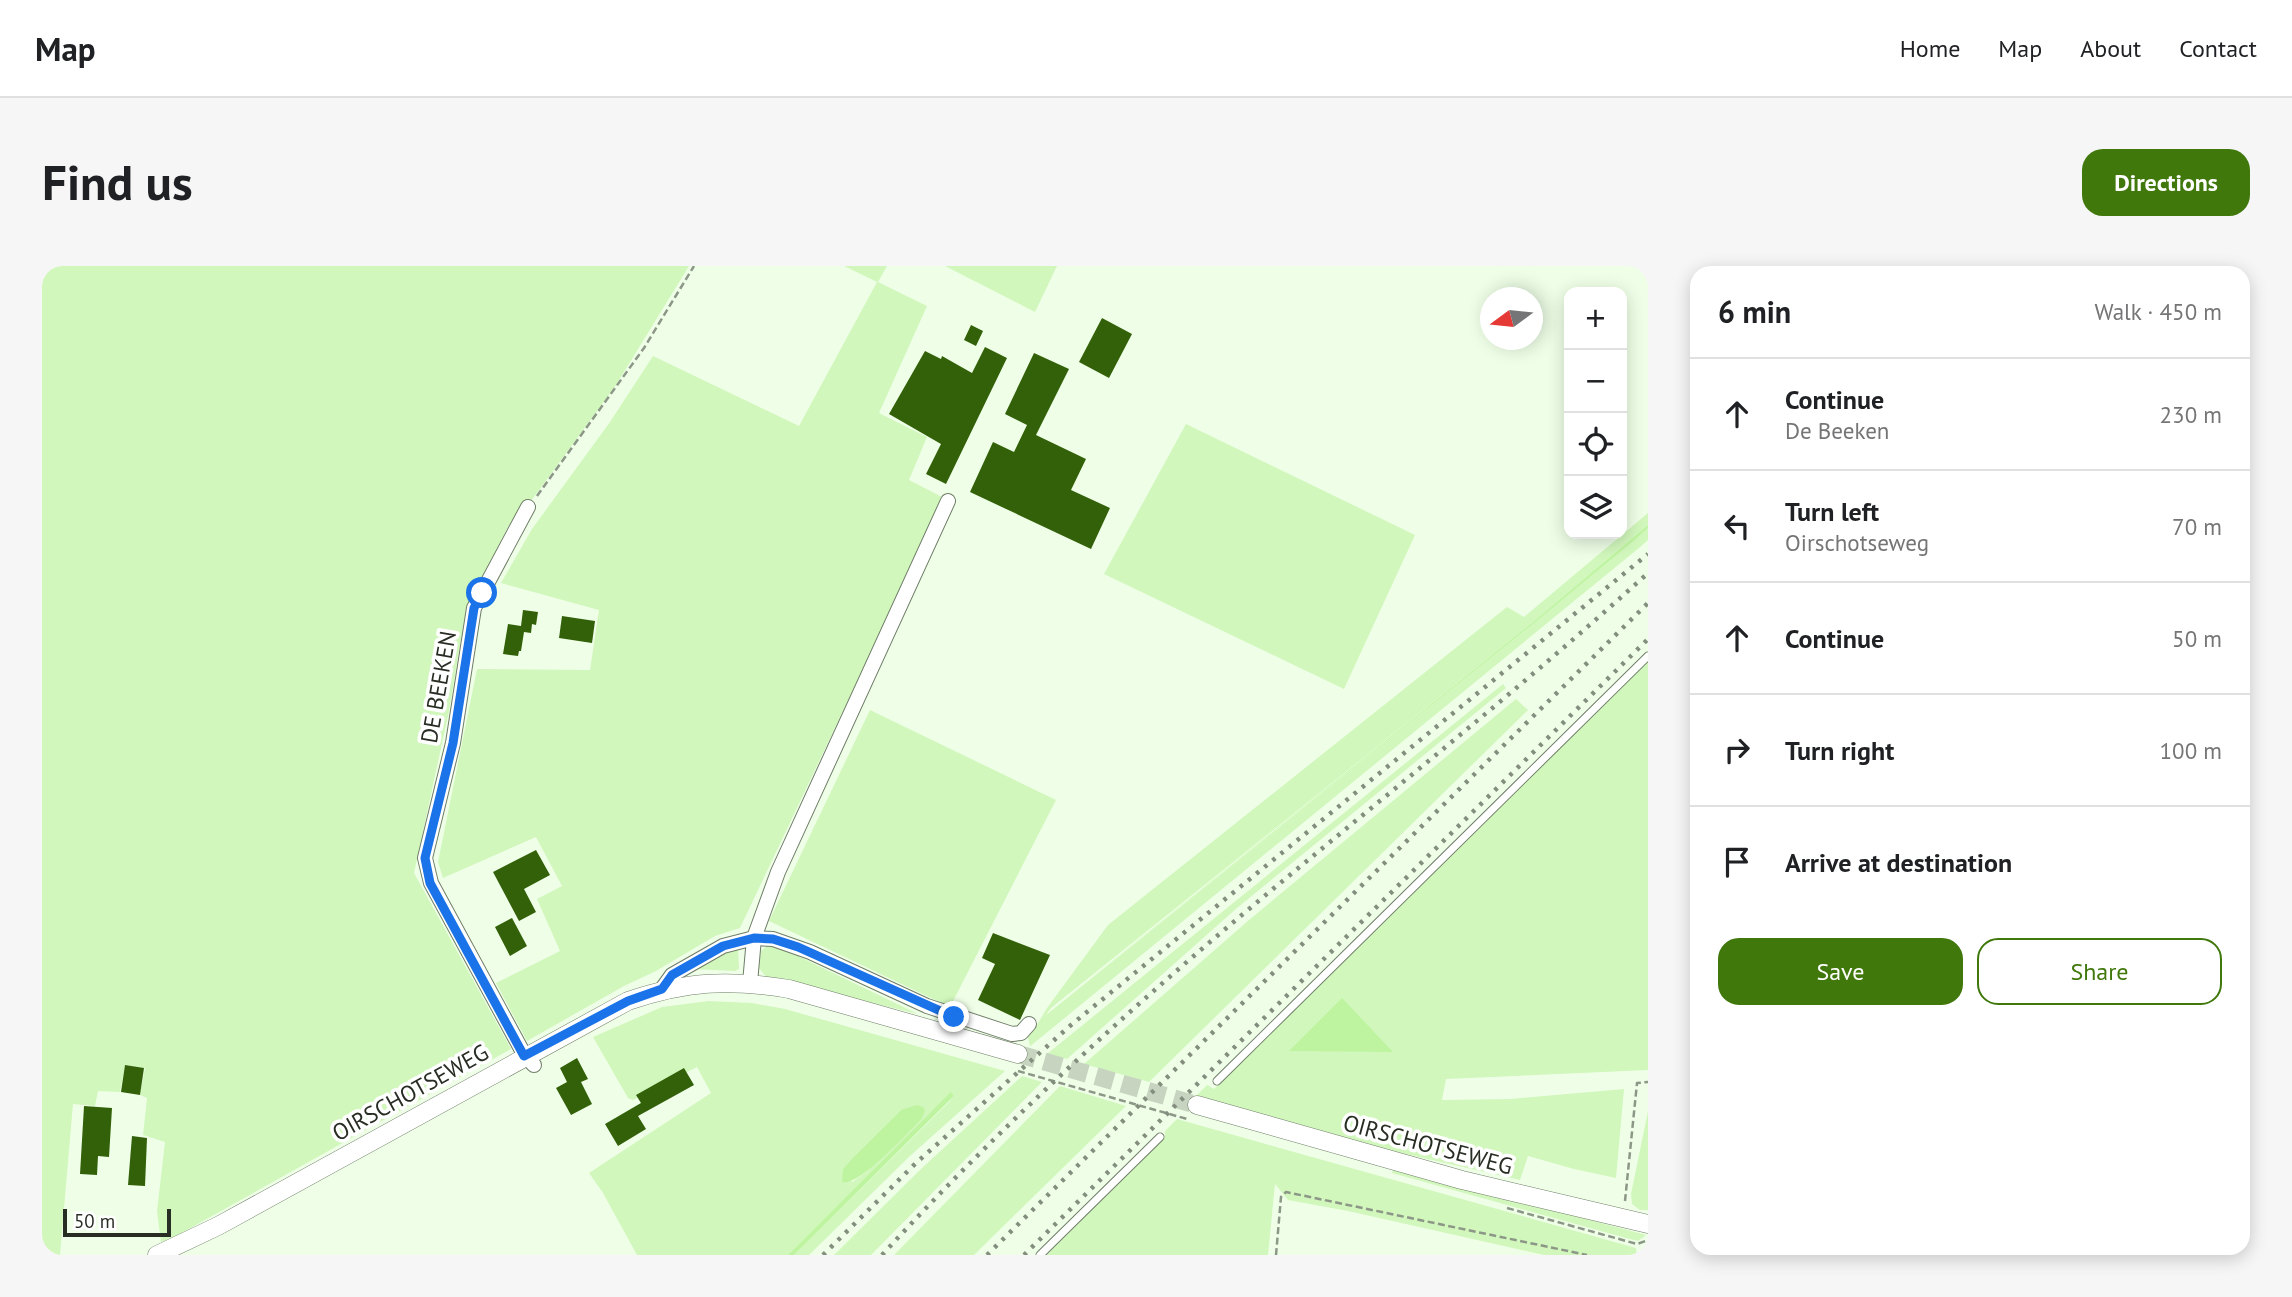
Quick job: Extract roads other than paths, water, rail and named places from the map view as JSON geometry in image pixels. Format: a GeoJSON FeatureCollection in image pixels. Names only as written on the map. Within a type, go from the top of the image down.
{"type":"FeatureCollection","features":[{"type":"Feature","properties":{"kind":"street"},"geometry":{"type":"LineString","coordinates":[[750,983],[754,938],[778,872],[948,501]]}},
{"type":"Feature","properties":{"kind":"street","name":"DE BEEKEN"},"geometry":{"type":"LineString","coordinates":[[528,507],[474,608],[453,743],[425,858],[430,883],[529,1060]]}},
{"type":"Feature","properties":{"kind":"street"},"geometry":{"type":"LineString","coordinates":[[662,989],[672,975],[723,946],[754,938],[773,939],[798,947],[927,1006],[971,1022],[1017,1034],[1029,1024]]}},
{"type":"Feature","properties":{"kind":"street","name":"OIRSCHOTSEWEG"},"geometry":{"type":"LineString","coordinates":[[157,1255],[218,1226],[529,1060],[628,1001],[662,989],[708,982],[750,983],[789,989],[1016,1062]]}},
{"type":"Feature","properties":{"kind":"street","name":"OIRSCHOTSEWEG"},"geometry":{"type":"LineString","coordinates":[[1193,1112],[1648,1224]]}},
{"type":"Feature","properties":{"kind":"lane"},"geometry":{"type":"LineString","coordinates":[[1217,1082],[1648,656]]}},
{"type":"Feature","properties":{"kind":"lane"},"geometry":{"type":"LineString","coordinates":[[1040,1255],[1160,1137]]}},
{"type":"Feature","properties":{"kind":"tunnel"},"geometry":{"type":"LineString","coordinates":[[1018,1054],[1197,1105]]}},
{"type":"Feature","properties":{"kind":"railway"},"geometry":{"type":"LineString","coordinates":[[823,1255],[916,1163],[1071,1025],[1648,554]]}},
{"type":"Feature","properties":{"kind":"railway"},"geometry":{"type":"LineString","coordinates":[[882,1255],[1012,1121],[1149,995],[1498,703],[1648,573]]}},
{"type":"Feature","properties":{"kind":"railway"},"geometry":{"type":"LineString","coordinates":[[987,1255],[1648,603]]}},
{"type":"Feature","properties":{"kind":"railway"},"geometry":{"type":"LineString","coordinates":[[1024,1255],[1648,639]]}}]}
